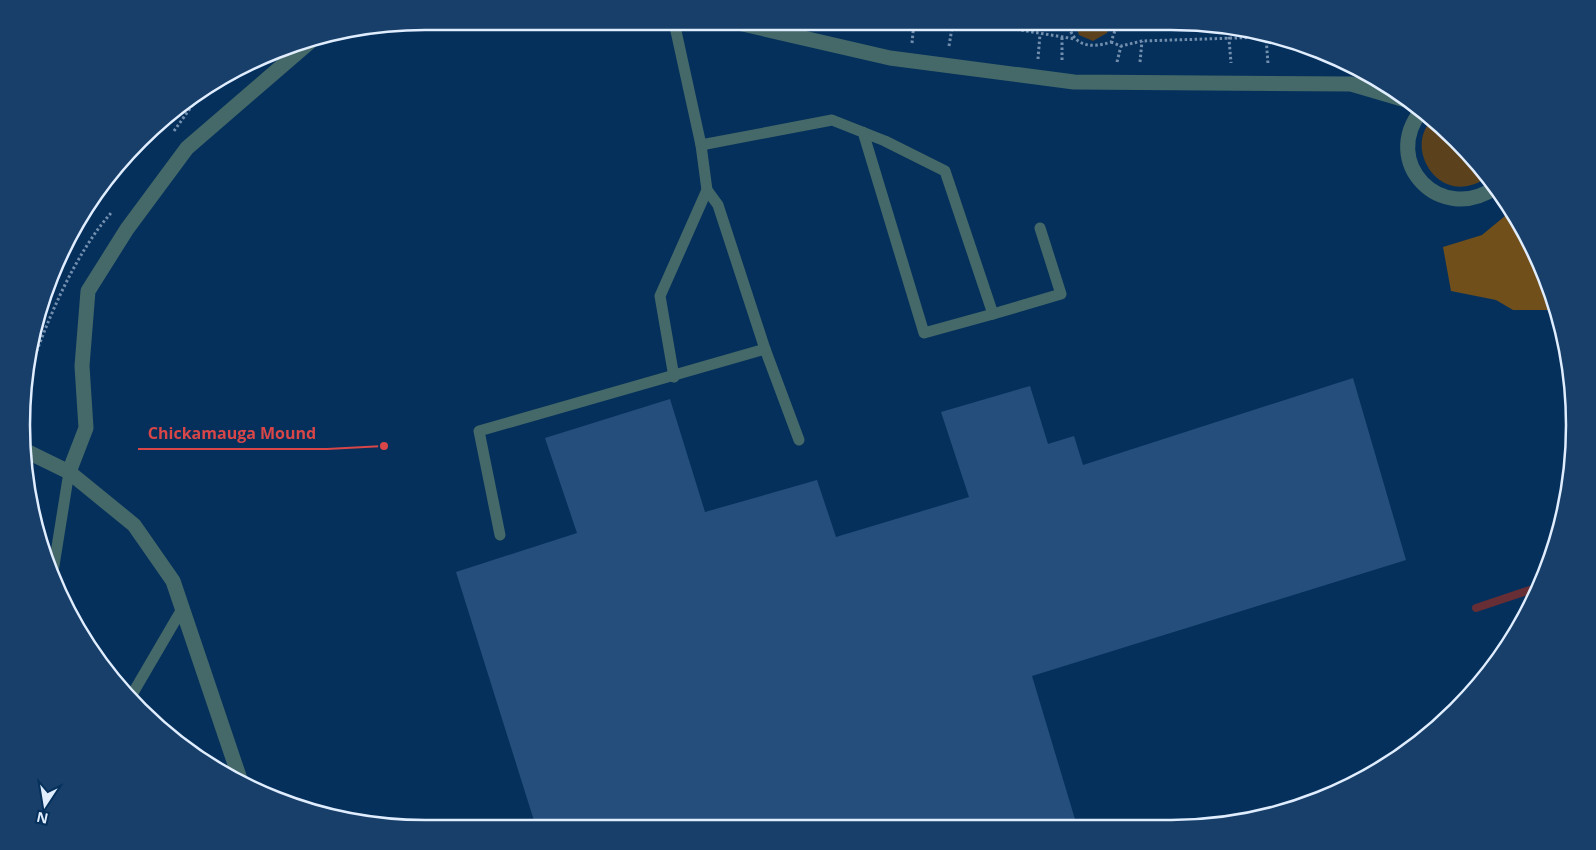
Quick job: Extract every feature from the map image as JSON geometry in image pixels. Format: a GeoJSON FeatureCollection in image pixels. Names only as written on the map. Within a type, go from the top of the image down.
{"type":"FeatureCollection","features":[{"type":"Feature","properties":{"kind":"street"},"geometry":{"type":"LineString","coordinates":[[769,30],[890,58],[1074,82],[1351,84],[1386,94]]}},
{"type":"Feature","properties":{"kind":"street"},"geometry":{"type":"LineString","coordinates":[[69,472],[86,428],[82,366],[88,291],[127,229],[187,148],[300,50]]}},
{"type":"Feature","properties":{"kind":"street"},"geometry":{"type":"LineString","coordinates":[[1416,116],[1408,136],[1407,153],[1412,169],[1422,183],[1436,194],[1452,200],[1470,200],[1489,192]]}},
{"type":"Feature","properties":{"kind":"street"},"geometry":{"type":"LineString","coordinates":[[31,453],[69,472],[134,525],[173,581],[238,773]]}},
{"type":"Feature","properties":{"kind":"lane"},"geometry":{"type":"LineString","coordinates":[[676,30],[701,145],[707,190],[718,205],[766,349],[799,440]]}},
{"type":"Feature","properties":{"kind":"lane"},"geometry":{"type":"LineString","coordinates":[[701,145],[832,120],[885,141],[945,171],[992,314]]}},
{"type":"Feature","properties":{"kind":"lane"},"geometry":{"type":"LineString","coordinates":[[863,132],[924,333],[1061,294],[1040,228]]}},
{"type":"Feature","properties":{"kind":"lane"},"geometry":{"type":"LineString","coordinates":[[674,377],[660,296],[707,190]]}},
{"type":"Feature","properties":{"kind":"lane"},"geometry":{"type":"LineString","coordinates":[[500,535],[479,431],[674,377],[766,349]]}},
{"type":"Feature","properties":{"kind":"lane"},"geometry":{"type":"LineString","coordinates":[[55,562],[69,472]]}},
{"type":"Feature","properties":{"kind":"lane"},"geometry":{"type":"LineString","coordinates":[[134,691],[182,609]]}},
{"type":"Feature","properties":{"kind":"path"},"geometry":{"type":"LineString","coordinates":[[1017,30],[1075,39],[1091,47],[1111,42],[1121,46],[1142,41],[1243,37]]}},
{"type":"Feature","properties":{"kind":"path"},"geometry":{"type":"LineString","coordinates":[[1069,30],[1075,39]]}},
{"type":"Feature","properties":{"kind":"path"},"geometry":{"type":"LineString","coordinates":[[1111,42],[1115,30]]}},
{"type":"Feature","properties":{"kind":"path"},"geometry":{"type":"LineString","coordinates":[[1229,34],[1233,72]]}},
{"type":"Feature","properties":{"kind":"path"},"geometry":{"type":"LineString","coordinates":[[1062,36],[1062,62]]}},
{"type":"Feature","properties":{"kind":"path"},"geometry":{"type":"LineString","coordinates":[[1266,42],[1268,68]]}},
{"type":"Feature","properties":{"kind":"shaded area"},"geometry":{"type":"Polygon","coordinates":[[[1077,30],[1108,30],[1107,33],[1093,41],[1079,35],[1077,30]]]}},
{"type":"Feature","properties":{"kind":"shaded area"},"geometry":{"type":"Polygon","coordinates":[[[1121,30],[1168,30],[1121,31],[1121,30]]]}},
{"type":"Feature","properties":{"kind":"shaded area"},"geometry":{"type":"Polygon","coordinates":[[[1428,126],[1431,128],[1468,165],[1480,180],[1471,185],[1455,186],[1441,181],[1430,171],[1424,158],[1422,144],[1425,130],[1428,126]]]}},
{"type":"Feature","properties":{"kind":"shaded area"},"geometry":{"type":"Polygon","coordinates":[[[1505,216],[1525,250],[1549,310],[1513,310],[1496,300],[1451,291],[1443,247],[1482,235],[1505,216]]]}},
{"type":"Feature","properties":{"kind":"building"},"geometry":{"type":"Polygon","coordinates":[[[1353,378],[1406,560],[1032,676],[1075,820],[534,820],[456,572],[577,533],[545,438],[670,399],[705,512],[817,480],[836,537],[969,497],[941,412],[1030,386],[1048,444],[1074,436],[1083,465],[1353,378]]]}},
{"type":"Feature","properties":{"kind":"waterway"},"geometry":{"type":"LineString","coordinates":[[1476,608],[1530,590]]}},
{"type":"Feature","properties":{"kind":"place","name":"Chickamauga Mound"},"geometry":{"type":"Point","coordinates":[384,446]}}]}
